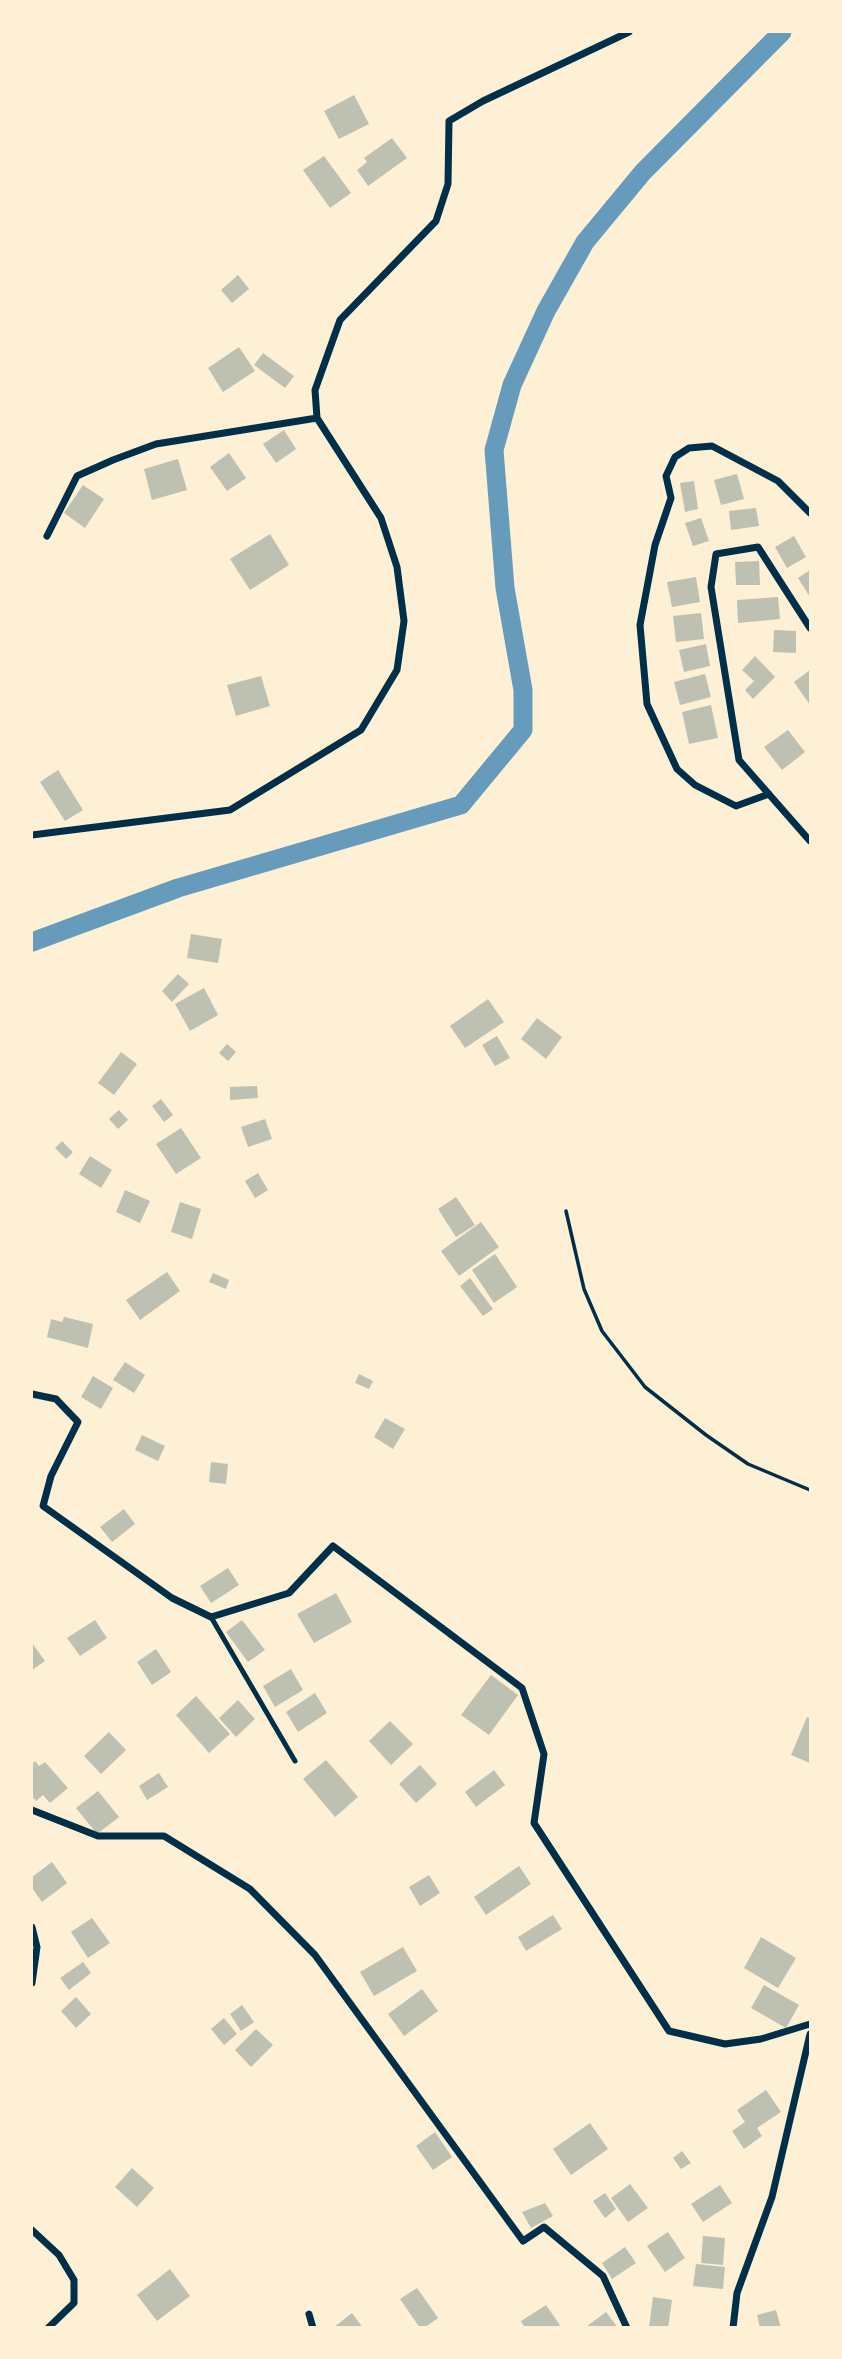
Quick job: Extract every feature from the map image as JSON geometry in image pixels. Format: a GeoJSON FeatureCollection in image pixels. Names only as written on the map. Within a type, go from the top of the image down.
{"type":"FeatureCollection","features":[{"type":"Feature","properties":{"kind":"street"},"geometry":{"type":"LineString","coordinates":[[32,835],[230,810],[360,730],[397,670],[404,621],[397,567],[381,518],[317,418],[316,390],[340,320],[436,221],[448,184],[449,121],[484,101],[629,32]]}},
{"type":"Feature","properties":{"kind":"street"},"geometry":{"type":"LineString","coordinates":[[47,536],[77,476],[113,460],[156,444],[317,418]]}},
{"type":"Feature","properties":{"kind":"street"},"geometry":{"type":"LineString","coordinates":[[769,794],[736,806],[695,785],[677,769],[647,704],[640,625],[655,545],[671,498],[666,476],[675,457],[689,448],[712,446],[778,481],[810,513]]}},
{"type":"Feature","properties":{"kind":"street"},"geometry":{"type":"LineString","coordinates":[[810,628],[758,547],[716,554],[711,587],[739,760],[810,841]]}},
{"type":"Feature","properties":{"kind":"street"},"geometry":{"type":"LineString","coordinates":[[32,1394],[56,1399],[78,1422],[51,1476],[43,1506],[172,1598],[211,1617],[289,1593],[333,1546],[522,1688],[544,1754],[534,1823],[669,2031],[725,2044],[761,2039],[810,2024]]}},
{"type":"Feature","properties":{"kind":"street"},"geometry":{"type":"LineString","coordinates":[[32,1810],[99,1836],[164,1836],[250,1889],[315,1955],[523,2241],[544,2227],[603,2276],[627,2328]]}},
{"type":"Feature","properties":{"kind":"street"},"geometry":{"type":"LineString","coordinates":[[32,1927],[37,1947],[32,1983]]}},
{"type":"Feature","properties":{"kind":"street"},"geometry":{"type":"LineString","coordinates":[[733,2328],[737,2293],[772,2197],[810,2034]]}},
{"type":"Feature","properties":{"kind":"street"},"geometry":{"type":"LineString","coordinates":[[32,2230],[59,2255],[74,2280],[74,2303],[48,2328]]}},
{"type":"Feature","properties":{"kind":"street"},"geometry":{"type":"LineString","coordinates":[[309,2314],[313,2328]]}},
{"type":"Feature","properties":{"kind":"lane"},"geometry":{"type":"LineString","coordinates":[[211,1617],[295,1761]]}},
{"type":"Feature","properties":{"kind":"path"},"geometry":{"type":"LineString","coordinates":[[566,1211],[584,1289],[598,1321],[645,1387],[748,1464],[810,1490]]}},
{"type":"Feature","properties":{"kind":"building"},"geometry":{"type":"Polygon","coordinates":[[[354,95],[369,124],[339,139],[324,111],[354,95]]]}},
{"type":"Feature","properties":{"kind":"building"},"geometry":{"type":"Polygon","coordinates":[[[392,138],[407,158],[368,186],[357,170],[367,162],[364,158],[392,138]]]}},
{"type":"Feature","properties":{"kind":"building"},"geometry":{"type":"Polygon","coordinates":[[[324,156],[351,193],[330,208],[303,170],[324,156]]]}},
{"type":"Feature","properties":{"kind":"building"},"geometry":{"type":"Polygon","coordinates":[[[238,275],[249,289],[232,303],[221,290],[238,275]]]}},
{"type":"Feature","properties":{"kind":"building"},"geometry":{"type":"Polygon","coordinates":[[[239,347],[255,371],[223,392],[208,368],[239,347]]]}},
{"type":"Feature","properties":{"kind":"building"},"geometry":{"type":"Polygon","coordinates":[[[263,353],[294,376],[285,388],[254,365],[263,353]]]}},
{"type":"Feature","properties":{"kind":"building"},"geometry":{"type":"Polygon","coordinates":[[[284,430],[296,449],[276,463],[263,444],[284,430]]]}},
{"type":"Feature","properties":{"kind":"building"},"geometry":{"type":"Polygon","coordinates":[[[229,453],[246,478],[227,491],[210,467],[229,453]]]}},
{"type":"Feature","properties":{"kind":"building"},"geometry":{"type":"Polygon","coordinates":[[[178,459],[187,490],[152,500],[144,469],[178,459]]]}},
{"type":"Feature","properties":{"kind":"building"},"geometry":{"type":"Polygon","coordinates":[[[737,474],[744,499],[721,505],[714,480],[737,474]]]}},
{"type":"Feature","properties":{"kind":"building"},"geometry":{"type":"Polygon","coordinates":[[[694,481],[698,509],[685,512],[680,483],[694,481]]]}},
{"type":"Feature","properties":{"kind":"building"},"geometry":{"type":"Polygon","coordinates":[[[83,485],[104,499],[85,528],[64,513],[83,485]]]}},
{"type":"Feature","properties":{"kind":"building"},"geometry":{"type":"Polygon","coordinates":[[[756,508],[759,526],[731,530],[729,511],[756,508]]]}},
{"type":"Feature","properties":{"kind":"building"},"geometry":{"type":"Polygon","coordinates":[[[701,518],[709,541],[693,546],[685,523],[701,518]]]}},
{"type":"Feature","properties":{"kind":"building"},"geometry":{"type":"Polygon","coordinates":[[[270,534],[289,565],[250,590],[230,559],[270,534]]]}},
{"type":"Feature","properties":{"kind":"building"},"geometry":{"type":"Polygon","coordinates":[[[794,536],[806,557],[787,568],[775,547],[794,536]]]}},
{"type":"Feature","properties":{"kind":"building"},"geometry":{"type":"Polygon","coordinates":[[[759,561],[760,585],[736,585],[735,562],[759,561]]]}},
{"type":"Feature","properties":{"kind":"building"},"geometry":{"type":"Polygon","coordinates":[[[810,570],[810,597],[798,578],[810,570]]]}},
{"type":"Feature","properties":{"kind":"building"},"geometry":{"type":"Polygon","coordinates":[[[696,577],[700,602],[672,607],[667,582],[696,577]]]}},
{"type":"Feature","properties":{"kind":"building"},"geometry":{"type":"Polygon","coordinates":[[[778,597],[780,619],[738,623],[737,600],[778,597]]]}},
{"type":"Feature","properties":{"kind":"building"},"geometry":{"type":"Polygon","coordinates":[[[701,613],[704,639],[676,642],[673,616],[701,613]]]}},
{"type":"Feature","properties":{"kind":"building"},"geometry":{"type":"Polygon","coordinates":[[[774,630],[796,631],[796,653],[773,652],[774,630]]]}},
{"type":"Feature","properties":{"kind":"building"},"geometry":{"type":"Polygon","coordinates":[[[706,644],[710,666],[684,672],[679,650],[706,644]]]}},
{"type":"Feature","properties":{"kind":"building"},"geometry":{"type":"Polygon","coordinates":[[[755,656],[775,677],[753,699],[745,690],[754,681],[742,670],[755,656]]]}},
{"type":"Feature","properties":{"kind":"building"},"geometry":{"type":"Polygon","coordinates":[[[810,670],[810,705],[794,682],[810,670]]]}},
{"type":"Feature","properties":{"kind":"building"},"geometry":{"type":"Polygon","coordinates":[[[705,674],[711,697],[680,705],[674,682],[705,674]]]}},
{"type":"Feature","properties":{"kind":"building"},"geometry":{"type":"Polygon","coordinates":[[[261,676],[270,706],[236,716],[227,685],[261,676]]]}},
{"type":"Feature","properties":{"kind":"building"},"geometry":{"type":"Polygon","coordinates":[[[711,705],[718,738],[689,744],[682,712],[711,705]]]}},
{"type":"Feature","properties":{"kind":"building"},"geometry":{"type":"Polygon","coordinates":[[[788,730],[805,752],[782,770],[764,747],[788,730]]]}},
{"type":"Feature","properties":{"kind":"building"},"geometry":{"type":"Polygon","coordinates":[[[58,770],[83,810],[65,821],[40,782],[58,770]]]}},
{"type":"Feature","properties":{"kind":"building"},"geometry":{"type":"Polygon","coordinates":[[[191,934],[222,939],[218,963],[187,958],[191,934]]]}},
{"type":"Feature","properties":{"kind":"building"},"geometry":{"type":"Polygon","coordinates":[[[178,974],[189,984],[172,1002],[162,991],[178,974]]]}},
{"type":"Feature","properties":{"kind":"building"},"geometry":{"type":"Polygon","coordinates":[[[204,988],[218,1015],[190,1031],[175,1004],[204,988]]]}},
{"type":"Feature","properties":{"kind":"building"},"geometry":{"type":"Polygon","coordinates":[[[488,999],[504,1022],[465,1048],[450,1026],[488,999]]]}},
{"type":"Feature","properties":{"kind":"building"},"geometry":{"type":"Polygon","coordinates":[[[537,1018],[562,1037],[546,1059],[521,1039],[537,1018]]]}},
{"type":"Feature","properties":{"kind":"building"},"geometry":{"type":"Polygon","coordinates":[[[497,1036],[510,1058],[495,1066],[482,1045],[497,1036]]]}},
{"type":"Feature","properties":{"kind":"building"},"geometry":{"type":"Polygon","coordinates":[[[227,1044],[236,1052],[228,1061],[219,1053],[227,1044]]]}},
{"type":"Feature","properties":{"kind":"building"},"geometry":{"type":"Polygon","coordinates":[[[121,1052],[137,1064],[114,1095],[98,1083],[121,1052]]]}},
{"type":"Feature","properties":{"kind":"building"},"geometry":{"type":"Polygon","coordinates":[[[257,1086],[258,1098],[230,1100],[230,1087],[257,1086]]]}},
{"type":"Feature","properties":{"kind":"building"},"geometry":{"type":"Polygon","coordinates":[[[161,1099],[173,1115],[164,1122],[152,1106],[161,1099]]]}},
{"type":"Feature","properties":{"kind":"building"},"geometry":{"type":"Polygon","coordinates":[[[119,1110],[128,1120],[118,1129],[109,1119],[119,1110]]]}},
{"type":"Feature","properties":{"kind":"building"},"geometry":{"type":"Polygon","coordinates":[[[265,1119],[272,1139],[248,1147],[241,1127],[265,1119]]]}},
{"type":"Feature","properties":{"kind":"building"},"geometry":{"type":"Polygon","coordinates":[[[181,1128],[201,1158],[176,1174],[156,1144],[181,1128]]]}},
{"type":"Feature","properties":{"kind":"building"},"geometry":{"type":"Polygon","coordinates":[[[62,1141],[73,1152],[66,1159],[55,1148],[62,1141]]]}},
{"type":"Feature","properties":{"kind":"building"},"geometry":{"type":"Polygon","coordinates":[[[90,1156],[112,1170],[101,1188],[79,1174],[90,1156]]]}},
{"type":"Feature","properties":{"kind":"building"},"geometry":{"type":"Polygon","coordinates":[[[258,1173],[268,1190],[255,1198],[245,1181],[258,1173]]]}},
{"type":"Feature","properties":{"kind":"building"},"geometry":{"type":"Polygon","coordinates":[[[125,1190],[150,1201],[140,1223],[116,1212],[125,1190]]]}},
{"type":"Feature","properties":{"kind":"building"},"geometry":{"type":"Polygon","coordinates":[[[456,1197],[475,1225],[456,1237],[438,1209],[456,1197]]]}},
{"type":"Feature","properties":{"kind":"building"},"geometry":{"type":"Polygon","coordinates":[[[180,1202],[201,1209],[192,1239],[171,1232],[180,1202]]]}},
{"type":"Feature","properties":{"kind":"building"},"geometry":{"type":"Polygon","coordinates":[[[481,1222],[499,1247],[459,1276],[441,1251],[481,1222]]]}},
{"type":"Feature","properties":{"kind":"building"},"geometry":{"type":"Polygon","coordinates":[[[495,1254],[517,1287],[494,1303],[472,1270],[495,1254]]]}},
{"type":"Feature","properties":{"kind":"building"},"geometry":{"type":"Polygon","coordinates":[[[167,1272],[180,1291],[140,1320],[126,1300],[167,1272]]]}},
{"type":"Feature","properties":{"kind":"building"},"geometry":{"type":"Polygon","coordinates":[[[213,1273],[229,1280],[226,1289],[209,1282],[213,1273]]]}},
{"type":"Feature","properties":{"kind":"building"},"geometry":{"type":"Polygon","coordinates":[[[470,1278],[493,1309],[483,1316],[460,1286],[470,1278]]]}},
{"type":"Feature","properties":{"kind":"building"},"geometry":{"type":"Polygon","coordinates":[[[64,1317],[93,1324],[88,1348],[47,1337],[51,1319],[62,1322],[64,1317]]]}},
{"type":"Feature","properties":{"kind":"building"},"geometry":{"type":"Polygon","coordinates":[[[125,1362],[145,1375],[134,1393],[113,1380],[125,1362]]]}},
{"type":"Feature","properties":{"kind":"building"},"geometry":{"type":"Polygon","coordinates":[[[359,1374],[373,1381],[369,1389],[355,1383],[359,1374]]]}},
{"type":"Feature","properties":{"kind":"building"},"geometry":{"type":"Polygon","coordinates":[[[93,1376],[113,1388],[101,1409],[81,1397],[93,1376]]]}},
{"type":"Feature","properties":{"kind":"building"},"geometry":{"type":"Polygon","coordinates":[[[385,1418],[405,1429],[393,1449],[374,1437],[385,1418]]]}},
{"type":"Feature","properties":{"kind":"building"},"geometry":{"type":"Polygon","coordinates":[[[142,1435],[165,1446],[158,1461],[135,1450],[142,1435]]]}},
{"type":"Feature","properties":{"kind":"building"},"geometry":{"type":"Polygon","coordinates":[[[211,1462],[228,1464],[226,1484],[209,1482],[211,1462]]]}},
{"type":"Feature","properties":{"kind":"building"},"geometry":{"type":"Polygon","coordinates":[[[124,1509],[135,1524],[112,1542],[100,1527],[124,1509]]]}},
{"type":"Feature","properties":{"kind":"building"},"geometry":{"type":"Polygon","coordinates":[[[228,1568],[239,1585],[211,1603],[200,1586],[228,1568]]]}},
{"type":"Feature","properties":{"kind":"building"},"geometry":{"type":"Polygon","coordinates":[[[336,1593],[352,1622],[314,1643],[297,1614],[336,1593]]]}},
{"type":"Feature","properties":{"kind":"building"},"geometry":{"type":"Polygon","coordinates":[[[95,1620],[107,1638],[80,1656],[67,1638],[95,1620]]]}},
{"type":"Feature","properties":{"kind":"building"},"geometry":{"type":"Polygon","coordinates":[[[242,1620],[265,1650],[248,1662],[226,1632],[242,1620]]]}},
{"type":"Feature","properties":{"kind":"building"},"geometry":{"type":"Polygon","coordinates":[[[32,1643],[45,1661],[32,1670],[32,1643]]]}},
{"type":"Feature","properties":{"kind":"building"},"geometry":{"type":"Polygon","coordinates":[[[156,1649],[171,1672],[152,1685],[137,1662],[156,1649]]]}},
{"type":"Feature","properties":{"kind":"building"},"geometry":{"type":"Polygon","coordinates":[[[291,1669],[303,1690],[275,1707],[263,1686],[291,1669]]]}},
{"type":"Feature","properties":{"kind":"building"},"geometry":{"type":"Polygon","coordinates":[[[491,1675],[518,1695],[489,1735],[461,1715],[491,1675]]]}},
{"type":"Feature","properties":{"kind":"building"},"geometry":{"type":"Polygon","coordinates":[[[315,1693],[327,1713],[298,1732],[286,1712],[315,1693]]]}},
{"type":"Feature","properties":{"kind":"building"},"geometry":{"type":"Polygon","coordinates":[[[196,1696],[230,1734],[209,1753],[176,1715],[196,1696]]]}},
{"type":"Feature","properties":{"kind":"building"},"geometry":{"type":"Polygon","coordinates":[[[238,1700],[255,1719],[236,1737],[219,1718],[238,1700]]]}},
{"type":"Feature","properties":{"kind":"building"},"geometry":{"type":"Polygon","coordinates":[[[807,1717],[810,1719],[810,1763],[791,1755],[807,1717]]]}},
{"type":"Feature","properties":{"kind":"building"},"geometry":{"type":"Polygon","coordinates":[[[390,1721],[413,1744],[391,1765],[369,1741],[390,1721]]]}},
{"type":"Feature","properties":{"kind":"building"},"geometry":{"type":"Polygon","coordinates":[[[109,1732],[126,1750],[101,1774],[84,1756],[109,1732]]]}},
{"type":"Feature","properties":{"kind":"building"},"geometry":{"type":"Polygon","coordinates":[[[326,1760],[358,1797],[335,1817],[303,1779],[326,1760]]]}},
{"type":"Feature","properties":{"kind":"building"},"geometry":{"type":"Polygon","coordinates":[[[35,1761],[39,1766],[45,1762],[68,1788],[50,1803],[43,1795],[36,1801],[32,1796],[32,1764],[35,1761]]]}},
{"type":"Feature","properties":{"kind":"building"},"geometry":{"type":"Polygon","coordinates":[[[420,1765],[437,1784],[416,1803],[399,1784],[420,1765]]]}},
{"type":"Feature","properties":{"kind":"building"},"geometry":{"type":"Polygon","coordinates":[[[494,1770],[505,1785],[476,1807],[465,1792],[494,1770]]]}},
{"type":"Feature","properties":{"kind":"building"},"geometry":{"type":"Polygon","coordinates":[[[159,1773],[168,1787],[147,1800],[139,1786],[159,1773]]]}},
{"type":"Feature","properties":{"kind":"building"},"geometry":{"type":"Polygon","coordinates":[[[98,1791],[119,1817],[97,1834],[76,1808],[98,1791]]]}},
{"type":"Feature","properties":{"kind":"building"},"geometry":{"type":"Polygon","coordinates":[[[52,1862],[67,1883],[42,1902],[32,1888],[32,1877],[52,1862]]]}},
{"type":"Feature","properties":{"kind":"building"},"geometry":{"type":"Polygon","coordinates":[[[519,1866],[531,1884],[486,1915],[474,1897],[519,1866]]]}},
{"type":"Feature","properties":{"kind":"building"},"geometry":{"type":"Polygon","coordinates":[[[429,1875],[440,1893],[420,1906],[409,1887],[429,1875]]]}},
{"type":"Feature","properties":{"kind":"building"},"geometry":{"type":"Polygon","coordinates":[[[553,1915],[562,1929],[526,1951],[518,1937],[553,1915]]]}},
{"type":"Feature","properties":{"kind":"building"},"geometry":{"type":"Polygon","coordinates":[[[92,1918],[110,1943],[88,1958],[71,1932],[92,1918]]]}},
{"type":"Feature","properties":{"kind":"building"},"geometry":{"type":"Polygon","coordinates":[[[761,1937],[796,1958],[778,1988],[744,1968],[761,1937]]]}},
{"type":"Feature","properties":{"kind":"building"},"geometry":{"type":"Polygon","coordinates":[[[403,1947],[417,1971],[374,1996],[360,1972],[403,1947]]]}},
{"type":"Feature","properties":{"kind":"building"},"geometry":{"type":"Polygon","coordinates":[[[83,1962],[91,1973],[69,1990],[60,1978],[83,1962]]]}},
{"type":"Feature","properties":{"kind":"building"},"geometry":{"type":"Polygon","coordinates":[[[764,1985],[799,2005],[786,2028],[751,2008],[764,1985]]]}},
{"type":"Feature","properties":{"kind":"building"},"geometry":{"type":"Polygon","coordinates":[[[422,1989],[438,2011],[404,2036],[388,2014],[422,1989]]]}},
{"type":"Feature","properties":{"kind":"building"},"geometry":{"type":"Polygon","coordinates":[[[76,1997],[91,2014],[76,2028],[61,2011],[76,1997]]]}},
{"type":"Feature","properties":{"kind":"building"},"geometry":{"type":"Polygon","coordinates":[[[242,2005],[254,2022],[241,2031],[230,2014],[242,2005]]]}},
{"type":"Feature","properties":{"kind":"building"},"geometry":{"type":"Polygon","coordinates":[[[224,2018],[237,2034],[224,2045],[211,2029],[224,2018]]]}},
{"type":"Feature","properties":{"kind":"building"},"geometry":{"type":"Polygon","coordinates":[[[256,2029],[273,2045],[251,2067],[235,2050],[256,2029]]]}},
{"type":"Feature","properties":{"kind":"building"},"geometry":{"type":"Polygon","coordinates":[[[766,2090],[781,2112],[757,2128],[762,2136],[744,2149],[732,2131],[745,2122],[737,2110],[766,2090]]]}},
{"type":"Feature","properties":{"kind":"building"},"geometry":{"type":"Polygon","coordinates":[[[590,2123],[608,2149],[571,2175],[553,2149],[590,2123]]]}},
{"type":"Feature","properties":{"kind":"building"},"geometry":{"type":"Polygon","coordinates":[[[435,2132],[452,2157],[433,2170],[416,2146],[435,2132]]]}},
{"type":"Feature","properties":{"kind":"building"},"geometry":{"type":"Polygon","coordinates":[[[682,2151],[691,2163],[681,2169],[673,2158],[682,2151]]]}},
{"type":"Feature","properties":{"kind":"building"},"geometry":{"type":"Polygon","coordinates":[[[132,2168],[154,2188],[137,2207],[115,2187],[132,2168]]]}},
{"type":"Feature","properties":{"kind":"building"},"geometry":{"type":"Polygon","coordinates":[[[630,2184],[648,2208],[628,2222],[611,2198],[630,2184]]]}},
{"type":"Feature","properties":{"kind":"building"},"geometry":{"type":"Polygon","coordinates":[[[720,2185],[732,2203],[703,2222],[691,2204],[720,2185]]]}},
{"type":"Feature","properties":{"kind":"building"},"geometry":{"type":"Polygon","coordinates":[[[605,2193],[616,2209],[605,2218],[593,2201],[605,2193]]]}},
{"type":"Feature","properties":{"kind":"building"},"geometry":{"type":"Polygon","coordinates":[[[545,2203],[553,2216],[531,2228],[522,2212],[545,2203]]]}},
{"type":"Feature","properties":{"kind":"building"},"geometry":{"type":"Polygon","coordinates":[[[668,2232],[685,2258],[665,2272],[647,2246],[668,2232]]]}},
{"type":"Feature","properties":{"kind":"building"},"geometry":{"type":"Polygon","coordinates":[[[703,2236],[725,2238],[723,2265],[701,2263],[703,2236]]]}},
{"type":"Feature","properties":{"kind":"building"},"geometry":{"type":"Polygon","coordinates":[[[625,2247],[636,2263],[612,2279],[602,2263],[625,2247]]]}},
{"type":"Feature","properties":{"kind":"building"},"geometry":{"type":"Polygon","coordinates":[[[696,2264],[725,2267],[723,2289],[693,2286],[696,2264]]]}},
{"type":"Feature","properties":{"kind":"building"},"geometry":{"type":"Polygon","coordinates":[[[170,2269],[190,2296],[157,2321],[137,2295],[170,2269]]]}},
{"type":"Feature","properties":{"kind":"building"},"geometry":{"type":"Polygon","coordinates":[[[417,2288],[438,2318],[424,2328],[420,2328],[400,2299],[417,2288]]]}},
{"type":"Feature","properties":{"kind":"building"},"geometry":{"type":"Polygon","coordinates":[[[653,2297],[672,2300],[668,2328],[649,2328],[653,2297]]]}},
{"type":"Feature","properties":{"kind":"building"},"geometry":{"type":"Polygon","coordinates":[[[546,2305],[560,2325],[556,2328],[525,2328],[521,2321],[546,2305]]]}},
{"type":"Feature","properties":{"kind":"building"},"geometry":{"type":"Polygon","coordinates":[[[776,2310],[781,2328],[760,2328],[757,2315],[776,2310]]]}},
{"type":"Feature","properties":{"kind":"building"},"geometry":{"type":"Polygon","coordinates":[[[606,2312],[618,2328],[587,2326],[606,2312]]]}},
{"type":"Feature","properties":{"kind":"building"},"geometry":{"type":"Polygon","coordinates":[[[352,2313],[363,2328],[333,2328],[352,2313]]]}},
{"type":"Feature","properties":{"kind":"waterway"},"geometry":{"type":"LineString","coordinates":[[32,942],[178,888],[461,805],[523,730],[523,690],[505,588],[494,450],[512,385],[546,311],[585,242],[643,172],[782,32]]}}]}
